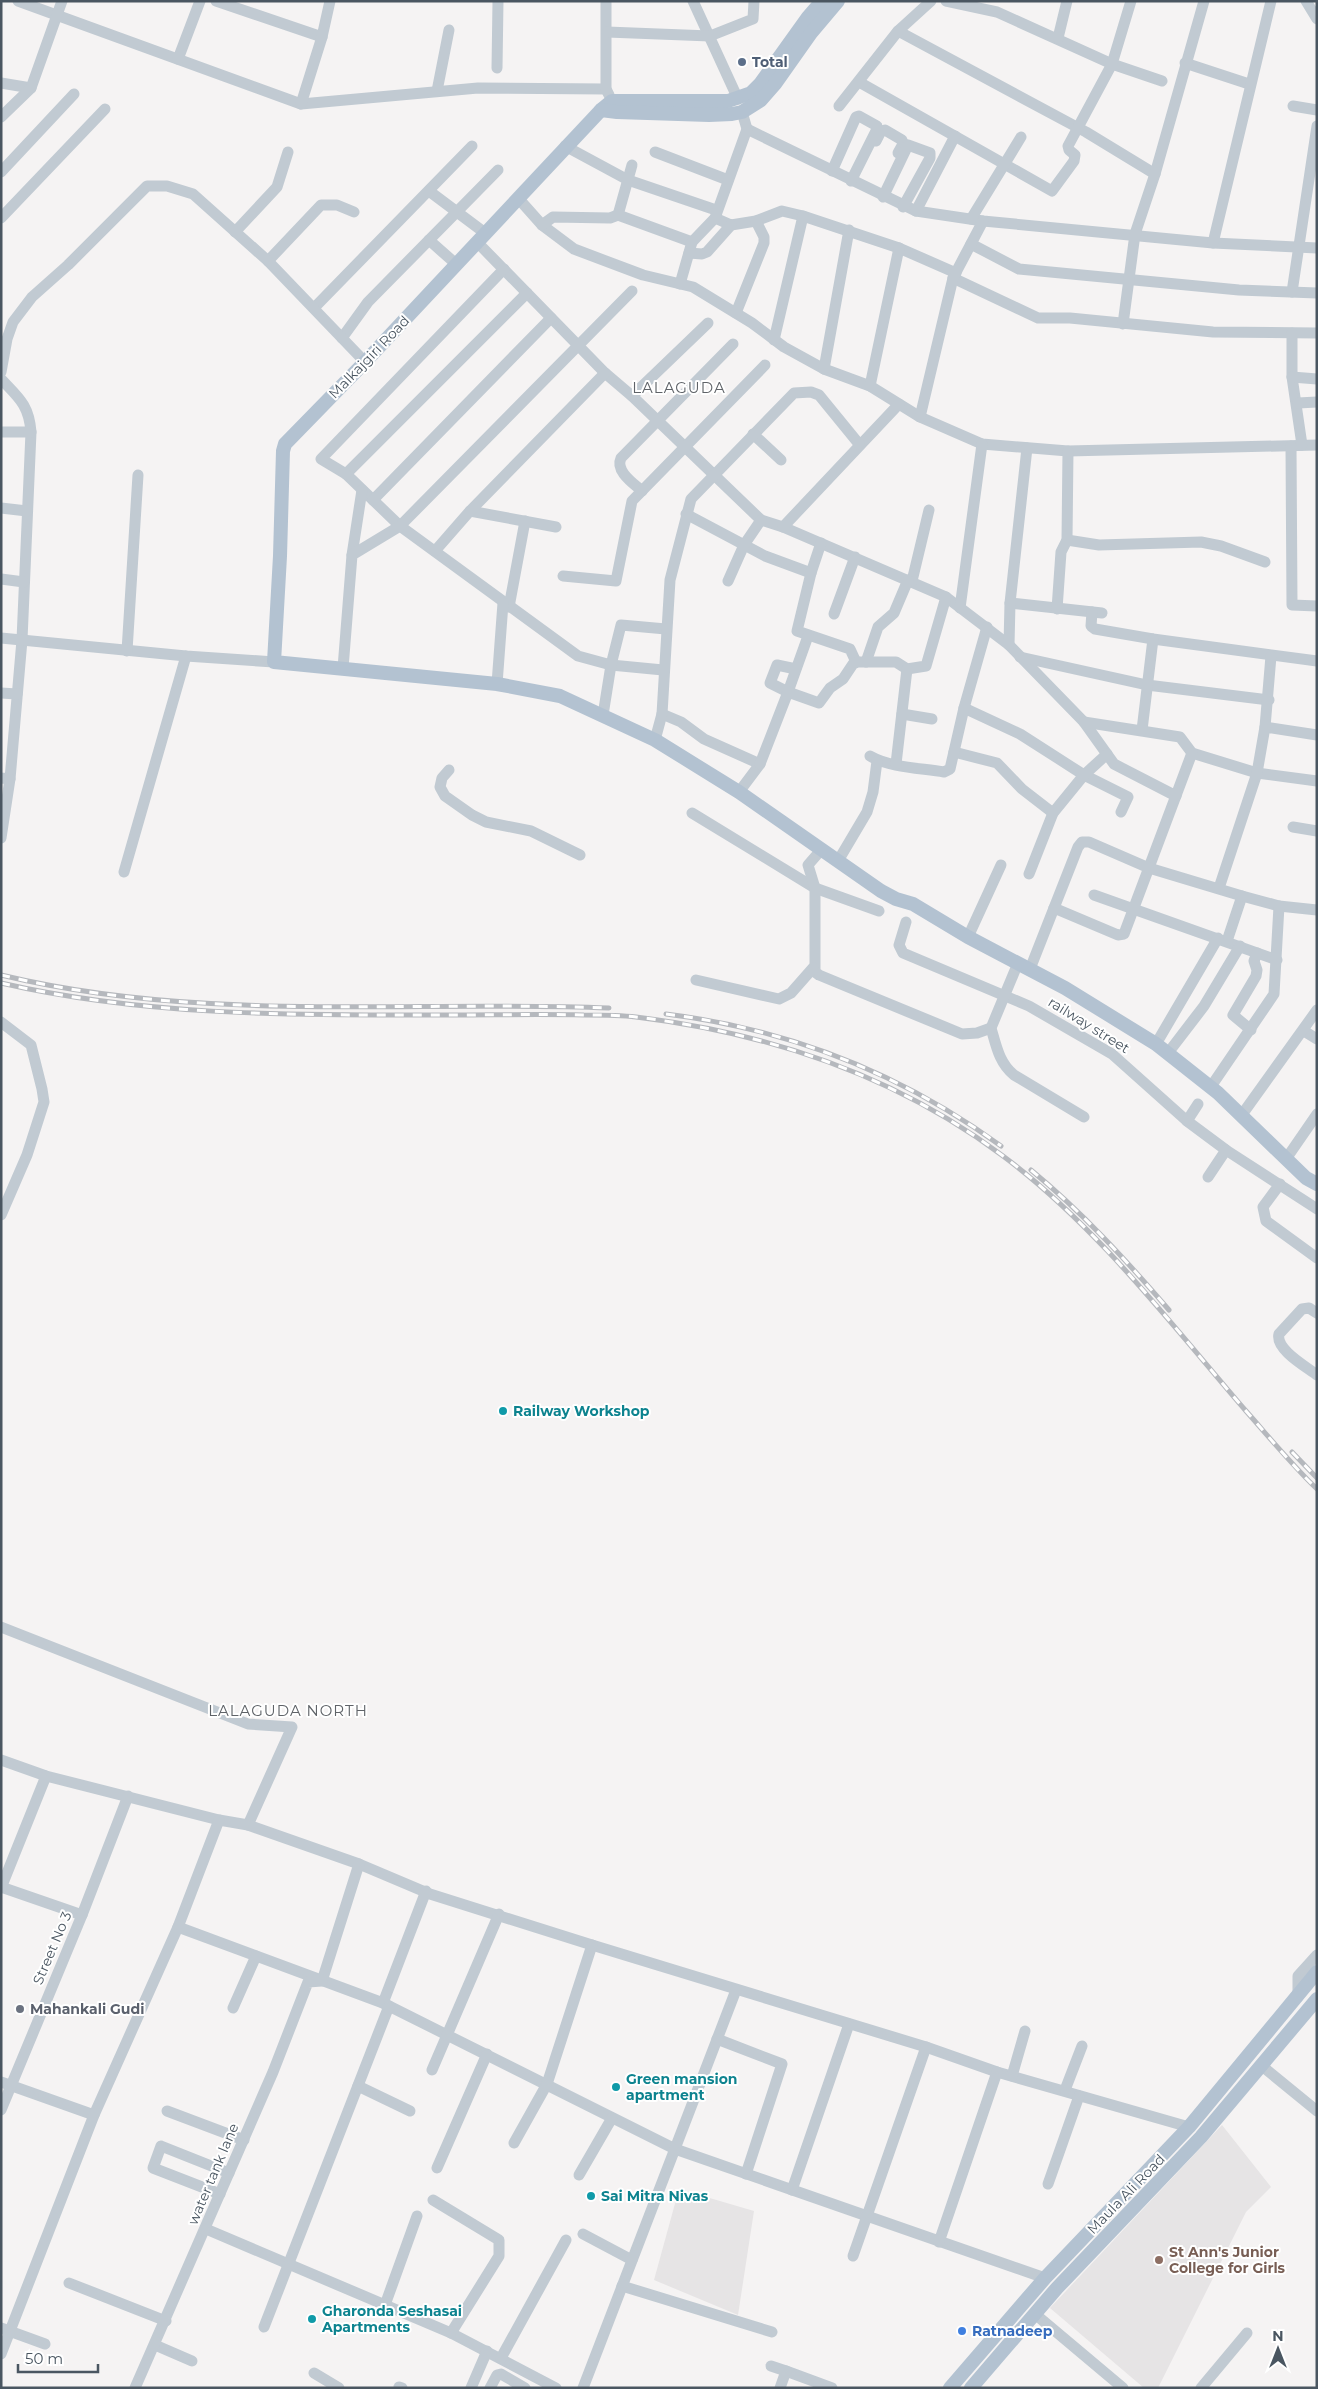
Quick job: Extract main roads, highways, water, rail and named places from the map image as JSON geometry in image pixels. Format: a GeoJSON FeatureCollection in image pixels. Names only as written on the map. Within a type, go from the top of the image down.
{"type":"FeatureCollection","features":[{"type":"Feature","properties":{"kind":"main road"},"geometry":{"type":"LineString","coordinates":[[740,105],[760,84],[822,1]]}},
{"type":"Feature","properties":{"kind":"main road"},"geometry":{"type":"LineString","coordinates":[[740,105],[761,100],[775,84],[811,33],[838,1]]}},
{"type":"Feature","properties":{"kind":"main road","name":"Malkajgiri Road"},"geometry":{"type":"LineString","coordinates":[[740,105],[713,102],[609,103],[565,146],[365,362],[285,444],[283,451],[274,662],[497,684],[560,696],[655,740],[739,792],[881,891],[896,899],[914,904],[968,937],[1065,988],[1156,1044],[1242,1116],[1306,1178],[1317,1184]]}},
{"type":"Feature","properties":{"kind":"main road","name":"Maula Ali Road"},"geometry":{"type":"LineString","coordinates":[[950,2388],[1046,2278],[1189,2127],[1317,1972]]}},
{"type":"Feature","properties":{"kind":"main road","name":"Maula Ali Road"},"geometry":{"type":"LineString","coordinates":[[971,2388],[1035,2314],[1201,2137],[1317,1998]]}},
{"type":"Feature","properties":{"kind":"main road"},"geometry":{"type":"LineString","coordinates":[[1129,2191],[1139,2202]]}},
{"type":"Feature","properties":{"kind":"railway"},"geometry":{"type":"LineString","coordinates":[[1,975],[76,990],[151,999],[227,1004],[609,1008]]}},
{"type":"Feature","properties":{"kind":"railway"},"geometry":{"type":"LineString","coordinates":[[1,983],[112,1002],[224,1012],[336,1015],[630,1016],[686,1024],[734,1034],[829,1062],[875,1081],[919,1103],[962,1128],[1003,1156],[1037,1183],[1101,1244],[1272,1441],[1317,1489]]}},
{"type":"Feature","properties":{"kind":"railway"},"geometry":{"type":"LineString","coordinates":[[666,1014],[756,1031],[800,1043],[842,1059],[924,1097],[963,1120],[1001,1146]]}},
{"type":"Feature","properties":{"kind":"railway"},"geometry":{"type":"LineString","coordinates":[[1031,1170],[1103,1237],[1169,1310]]}},
{"type":"Feature","properties":{"kind":"railway"},"geometry":{"type":"LineString","coordinates":[[1292,1452],[1317,1478]]}},
{"type":"Feature","properties":{"kind":"place","name":"Total"},"geometry":{"type":"Point","coordinates":[742,62]}},
{"type":"Feature","properties":{"kind":"place","name":"Railway Workshop"},"geometry":{"type":"Point","coordinates":[503,1411]}},
{"type":"Feature","properties":{"kind":"place","name":"Mahankali Gudi"},"geometry":{"type":"Point","coordinates":[20,2009]}},
{"type":"Feature","properties":{"kind":"place","name":"Green mansion apartment"},"geometry":{"type":"Point","coordinates":[616,2087]}},
{"type":"Feature","properties":{"kind":"place","name":"Sai Mitra Nivas"},"geometry":{"type":"Point","coordinates":[591,2196]}},
{"type":"Feature","properties":{"kind":"place","name":"St Ann's Junior College for Girls"},"geometry":{"type":"Point","coordinates":[1159,2260]}},
{"type":"Feature","properties":{"kind":"place","name":"Gharonda Seshasai Apartments"},"geometry":{"type":"Point","coordinates":[312,2319]}},
{"type":"Feature","properties":{"kind":"place","name":"Ratnadeep"},"geometry":{"type":"Point","coordinates":[962,2331]}},
{"type":"Feature","properties":{"kind":"district","name":"LALAGUDA"},"geometry":{"type":"Point","coordinates":[679,387]}},
{"type":"Feature","properties":{"kind":"district","name":"LALAGUDA NORTH"},"geometry":{"type":"Point","coordinates":[288,1710]}}]}
